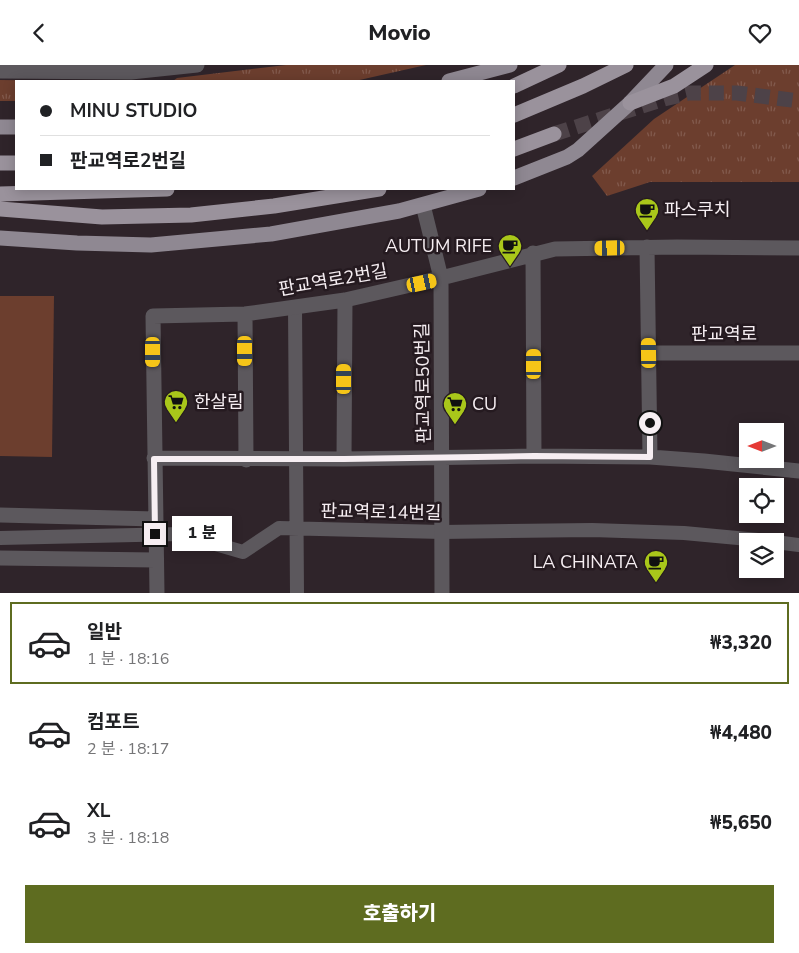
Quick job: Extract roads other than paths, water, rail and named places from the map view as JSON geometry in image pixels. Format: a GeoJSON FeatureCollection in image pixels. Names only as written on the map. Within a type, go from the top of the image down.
{"type":"FeatureCollection","features":[{"type":"Feature","properties":{"kind":"highway"},"geometry":{"type":"LineString","coordinates":[[515,86],[559,65]]}},
{"type":"Feature","properties":{"kind":"highway"},"geometry":{"type":"LineString","coordinates":[[515,115],[574,90],[626,65]]}},
{"type":"Feature","properties":{"kind":"highway"},"geometry":{"type":"LineString","coordinates":[[630,103],[674,86],[706,65]]}},
{"type":"Feature","properties":{"kind":"highway"},"geometry":{"type":"LineString","coordinates":[[515,149],[554,134]]}},
{"type":"Feature","properties":{"kind":"highway"},"geometry":{"type":"LineString","coordinates":[[0,163],[15,163]]}},
{"type":"Feature","properties":{"kind":"highway"},"geometry":{"type":"LineString","coordinates":[[0,194],[134,190]]}},
{"type":"Feature","properties":{"kind":"highway"},"geometry":{"type":"LineString","coordinates":[[0,209],[102,217],[182,216],[257,208],[373,190]]}},
{"type":"Feature","properties":{"kind":"main road"},"geometry":{"type":"LineString","coordinates":[[453,80],[510,65]]}},
{"type":"Feature","properties":{"kind":"main road"},"geometry":{"type":"LineString","coordinates":[[515,178],[567,157],[578,150],[630,103],[666,65]]}},
{"type":"Feature","properties":{"kind":"main road"},"geometry":{"type":"LineString","coordinates":[[0,127],[15,127]]}},
{"type":"Feature","properties":{"kind":"main road"},"geometry":{"type":"LineString","coordinates":[[0,238],[151,245],[271,234],[400,211],[476,190]]}},
{"type":"Feature","properties":{"kind":"street"},"geometry":{"type":"LineString","coordinates":[[0,71],[31,68],[146,72],[197,65]]}},
{"type":"Feature","properties":{"kind":"street","name":"판교역로50번길"},"geometry":{"type":"LineString","coordinates":[[423,205],[441,278],[442,593]]}},
{"type":"Feature","properties":{"kind":"street"},"geometry":{"type":"LineString","coordinates":[[648,247],[650,457]]}},
{"type":"Feature","properties":{"kind":"street","name":"판교역로2번길"},"geometry":{"type":"LineString","coordinates":[[157,593],[153,316],[245,314],[345,300],[555,249],[648,247],[799,248]]}},
{"type":"Feature","properties":{"kind":"street"},"geometry":{"type":"LineString","coordinates":[[534,253],[534,456]]}},
{"type":"Feature","properties":{"kind":"street"},"geometry":{"type":"LineString","coordinates":[[344,459],[345,300]]}},
{"type":"Feature","properties":{"kind":"street"},"geometry":{"type":"LineString","coordinates":[[295,307],[297,593]]}},
{"type":"Feature","properties":{"kind":"street"},"geometry":{"type":"LineString","coordinates":[[245,314],[246,459]]}},
{"type":"Feature","properties":{"kind":"street","name":"판교역로"},"geometry":{"type":"LineString","coordinates":[[649,353],[799,353]]}},
{"type":"Feature","properties":{"kind":"street"},"geometry":{"type":"LineString","coordinates":[[154,459],[650,457],[799,471]]}},
{"type":"Feature","properties":{"kind":"street"},"geometry":{"type":"LineString","coordinates":[[0,515],[155,519]]}},
{"type":"Feature","properties":{"kind":"street","name":"판교역로14번길"},"geometry":{"type":"LineString","coordinates":[[0,538],[155,537],[181,534],[243,552],[279,528],[442,532],[592,530],[684,533],[739,538]]}},
{"type":"Feature","properties":{"kind":"street"},"geometry":{"type":"LineString","coordinates":[[784,543],[799,545]]}},
{"type":"Feature","properties":{"kind":"street"},"geometry":{"type":"LineString","coordinates":[[0,558],[156,560]]}},
{"type":"Feature","properties":{"kind":"tunnel"},"geometry":{"type":"LineString","coordinates":[[554,134],[664,99],[689,93],[737,93],[799,101]]}},
{"type":"Feature","properties":{"kind":"place","name":"파스쿠치"},"geometry":{"type":"Point","coordinates":[647,231]}},
{"type":"Feature","properties":{"kind":"place","name":"AUTUM RIFE"},"geometry":{"type":"Point","coordinates":[510,267]}},
{"type":"Feature","properties":{"kind":"place","name":"한살림"},"geometry":{"type":"Point","coordinates":[176,423]}},
{"type":"Feature","properties":{"kind":"place","name":"CU"},"geometry":{"type":"Point","coordinates":[455,425]}},
{"type":"Feature","properties":{"kind":"place","name":"LA CHINATA"},"geometry":{"type":"Point","coordinates":[656,583]}}]}
